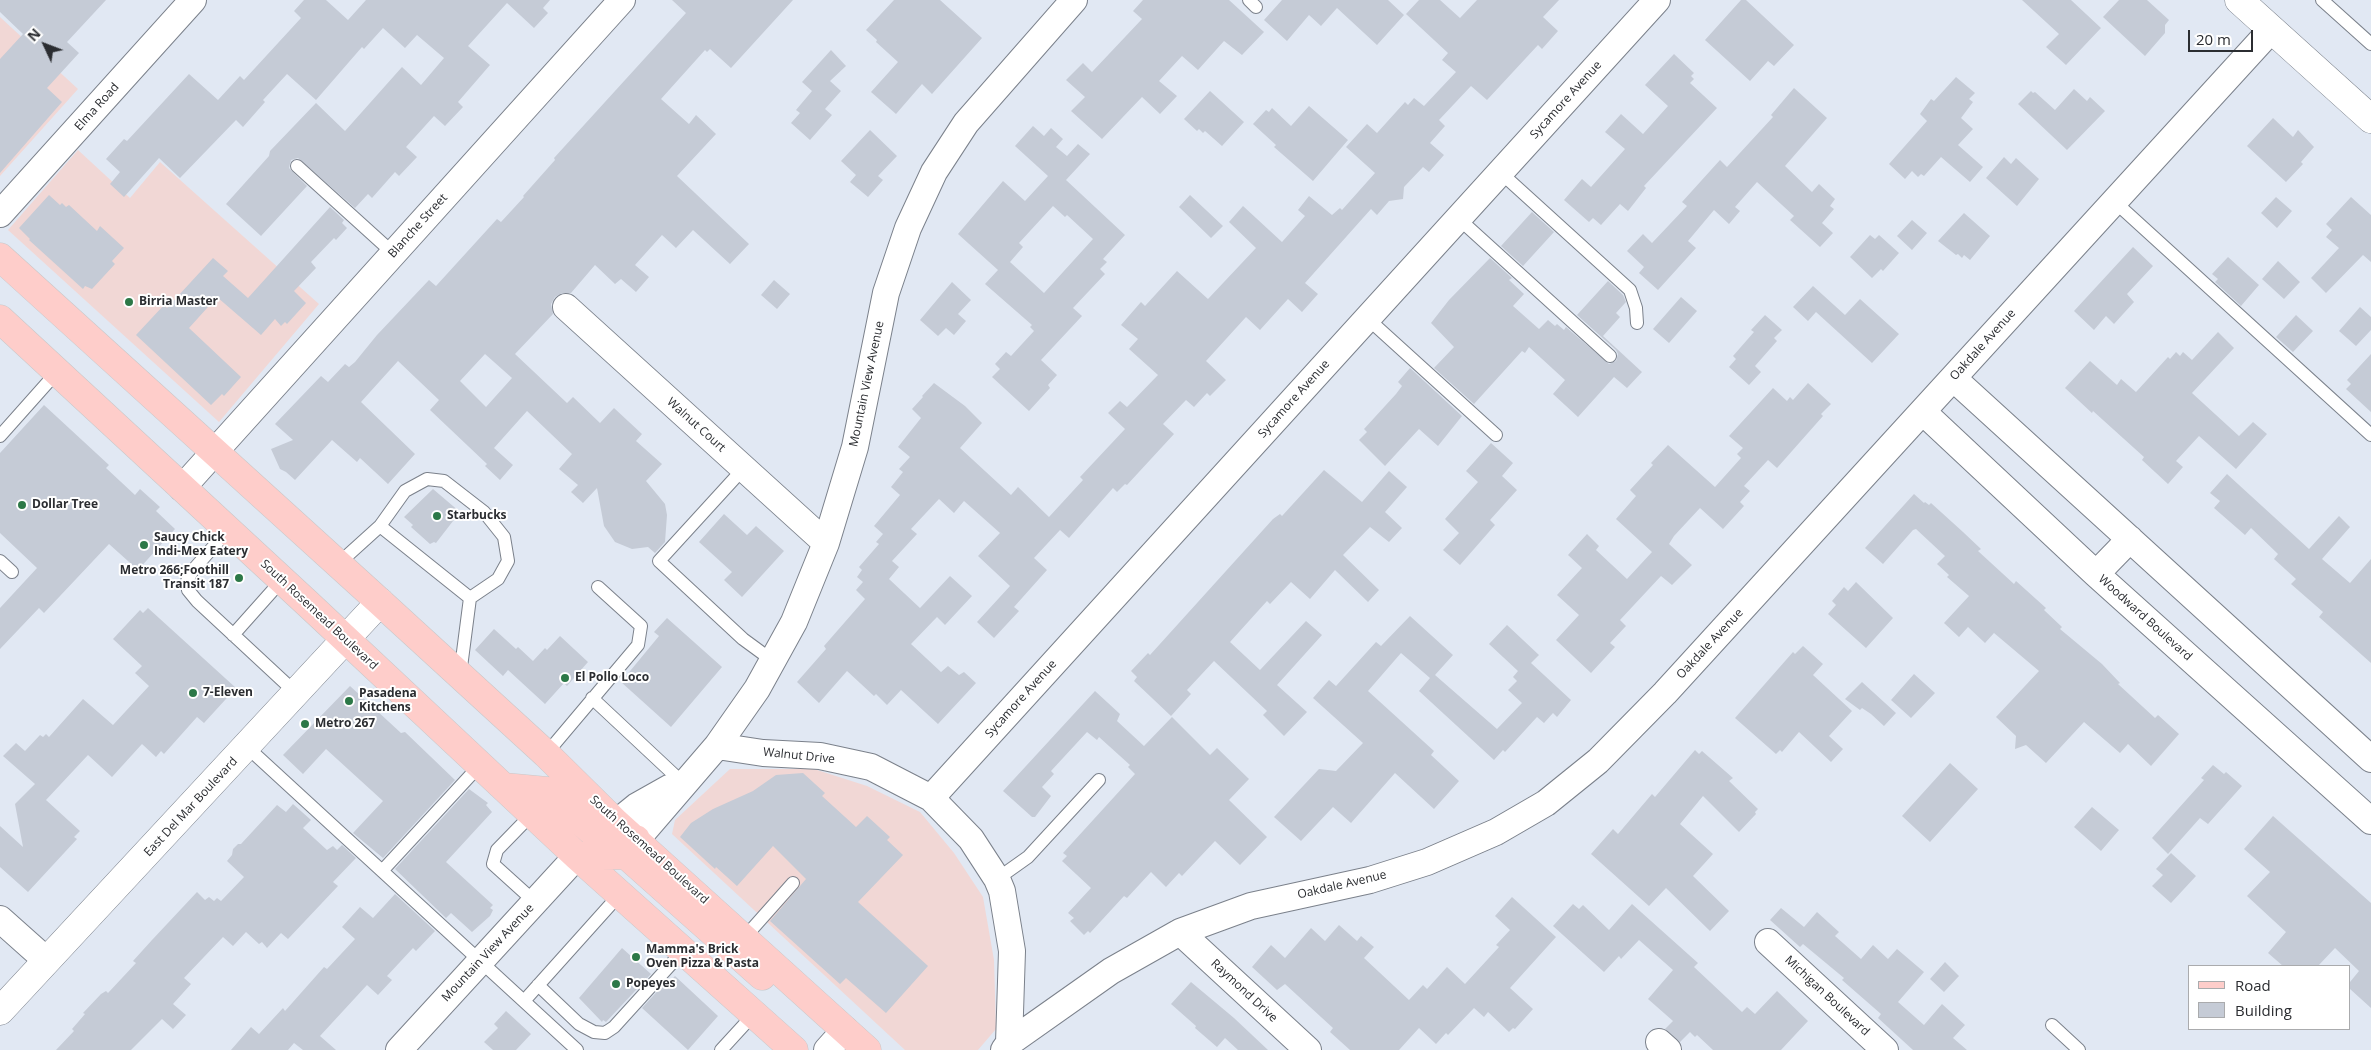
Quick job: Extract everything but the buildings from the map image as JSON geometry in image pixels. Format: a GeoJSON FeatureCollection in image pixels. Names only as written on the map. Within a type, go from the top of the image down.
{"type":"FeatureCollection","features":[{"type":"Feature","properties":{"kind":"main road"},"geometry":{"type":"LineString","coordinates":[[2239,0],[2371,119]]}},
{"type":"Feature","properties":{"kind":"main road","name":"South Rosemead Boulevard"},"geometry":{"type":"LineString","coordinates":[[0,257],[460,675],[626,831],[867,1050]]}},
{"type":"Feature","properties":{"kind":"main road","name":"South Rosemead Boulevard"},"geometry":{"type":"LineString","coordinates":[[0,321],[282,580],[577,856],[682,952],[794,1050]]}},
{"type":"Feature","properties":{"kind":"main road","name":"East Del Mar Boulevard"},"geometry":{"type":"LineString","coordinates":[[0,1011],[380,602]]}},
{"type":"Feature","properties":{"kind":"main road"},"geometry":{"type":"LineString","coordinates":[[504,787],[547,791],[594,833],[626,831]]}},
{"type":"Feature","properties":{"kind":"main road"},"geometry":{"type":"LineString","coordinates":[[577,856],[626,855],[761,976],[801,989]]}},
{"type":"Feature","properties":{"kind":"street","name":"Elma Road"},"geometry":{"type":"LineString","coordinates":[[0,214],[193,0]]}},
{"type":"Feature","properties":{"kind":"street","name":"Blanche Street"},"geometry":{"type":"LineString","coordinates":[[182,488],[622,0]]}},
{"type":"Feature","properties":{"kind":"street","name":"Mountain View Avenue"},"geometry":{"type":"LineString","coordinates":[[626,831],[637,806],[669,788],[684,784],[717,746],[757,689],[794,622],[826,543],[855,446],[886,293],[911,220],[934,172],[966,123],[1074,0]]}},
{"type":"Feature","properties":{"kind":"street","name":"Sycamore Avenue"},"geometry":{"type":"LineString","coordinates":[[931,798],[1657,0]]}},
{"type":"Feature","properties":{"kind":"street","name":"Oakdale Avenue"},"geometry":{"type":"LineString","coordinates":[[1006,1046],[1110,971],[1180,932],[1252,906],[1370,880],[1427,862],[1496,832],[1546,802],[1598,761],[1665,693],[2271,30]]}},
{"type":"Feature","properties":{"kind":"street","name":"Walnut Court"},"geometry":{"type":"LineString","coordinates":[[566,307],[826,543]]}},
{"type":"Feature","properties":{"kind":"street"},"geometry":{"type":"LineString","coordinates":[[1953,378],[2371,759]]}},
{"type":"Feature","properties":{"kind":"street","name":"Woodward Boulevard"},"geometry":{"type":"LineString","coordinates":[[1923,412],[2096,574],[2371,821]]}},
{"type":"Feature","properties":{"kind":"street"},"geometry":{"type":"LineString","coordinates":[[2096,574],[2130,539]]}},
{"type":"Feature","properties":{"kind":"street","name":"Walnut Drive"},"geometry":{"type":"LineString","coordinates":[[717,746],[763,753],[820,756],[871,767],[931,798],[971,839],[997,879],[1002,891],[1012,951],[1006,1046]]}},
{"type":"Feature","properties":{"kind":"street","name":"Mountain View Avenue"},"geometry":{"type":"LineString","coordinates":[[399,1050],[577,856]]}},
{"type":"Feature","properties":{"kind":"street"},"geometry":{"type":"LineString","coordinates":[[0,919],[46,960]]}},
{"type":"Feature","properties":{"kind":"street","name":"Raymond Drive"},"geometry":{"type":"LineString","coordinates":[[1180,932],[1308,1050]]}},
{"type":"Feature","properties":{"kind":"street","name":"Michigan Boulevard"},"geometry":{"type":"LineString","coordinates":[[1768,942],[1886,1050]]}},
{"type":"Feature","properties":{"kind":"street"},"geometry":{"type":"LineString","coordinates":[[827,1050],[846,1030]]}},
{"type":"Feature","properties":{"kind":"lane"},"geometry":{"type":"LineString","coordinates":[[2322,0],[2371,44]]}},
{"type":"Feature","properties":{"kind":"lane"},"geometry":{"type":"LineString","coordinates":[[296,166],[394,253]]}},
{"type":"Feature","properties":{"kind":"lane"},"geometry":{"type":"LineString","coordinates":[[1500,172],[1630,290],[1636,308],[1637,323]]}},
{"type":"Feature","properties":{"kind":"lane"},"geometry":{"type":"LineString","coordinates":[[2115,202],[2371,434]]}},
{"type":"Feature","properties":{"kind":"lane"},"geometry":{"type":"LineString","coordinates":[[1458,218],[1610,356]]}},
{"type":"Feature","properties":{"kind":"lane"},"geometry":{"type":"LineString","coordinates":[[1367,318],[1496,436]]}},
{"type":"Feature","properties":{"kind":"lane"},"geometry":{"type":"LineString","coordinates":[[0,436],[57,372]]}},
{"type":"Feature","properties":{"kind":"lane"},"geometry":{"type":"LineString","coordinates":[[744,468],[659,561],[743,639],[772,660]]}},
{"type":"Feature","properties":{"kind":"lane"},"geometry":{"type":"LineString","coordinates":[[338,564],[380,526],[405,491],[427,479],[444,481],[484,512],[504,537],[508,561],[498,579],[470,598],[460,675]]}},
{"type":"Feature","properties":{"kind":"lane"},"geometry":{"type":"LineString","coordinates":[[380,526],[470,598]]}},
{"type":"Feature","properties":{"kind":"lane"},"geometry":{"type":"LineString","coordinates":[[228,530],[193,570],[187,581],[188,590],[197,601],[296,693]]}},
{"type":"Feature","properties":{"kind":"lane"},"geometry":{"type":"LineString","coordinates":[[0,561],[12,572]]}},
{"type":"Feature","properties":{"kind":"lane"},"geometry":{"type":"LineString","coordinates":[[233,635],[282,580]]}},
{"type":"Feature","properties":{"kind":"lane"},"geometry":{"type":"LineString","coordinates":[[546,754],[638,644],[641,626],[598,587]]}},
{"type":"Feature","properties":{"kind":"lane"},"geometry":{"type":"LineString","coordinates":[[592,698],[684,784]]}},
{"type":"Feature","properties":{"kind":"lane"},"geometry":{"type":"LineString","coordinates":[[247,747],[577,1050]]}},
{"type":"Feature","properties":{"kind":"lane"},"geometry":{"type":"LineString","coordinates":[[382,871],[480,765]]}},
{"type":"Feature","properties":{"kind":"lane"},"geometry":{"type":"LineString","coordinates":[[997,879],[1028,857],[1100,780]]}},
{"type":"Feature","properties":{"kind":"lane"},"geometry":{"type":"LineString","coordinates":[[532,814],[497,850],[493,864],[535,902]]}},
{"type":"Feature","properties":{"kind":"lane"},"geometry":{"type":"LineString","coordinates":[[750,942],[793,883]]}},
{"type":"Feature","properties":{"kind":"lane"},"geometry":{"type":"LineString","coordinates":[[524,1001],[620,894]]}},
{"type":"Feature","properties":{"kind":"lane"},"geometry":{"type":"LineString","coordinates":[[538,985],[579,1024],[594,1032],[605,1033],[614,1027],[682,952]]}},
{"type":"Feature","properties":{"kind":"lane"},"geometry":{"type":"LineString","coordinates":[[721,1050],[754,1014]]}},
{"type":"Feature","properties":{"kind":"lane"},"geometry":{"type":"LineString","coordinates":[[2052,1025],[2079,1050]]}},
{"type":"Feature","properties":{"kind":"shaded area"},"geometry":{"type":"Polygon","coordinates":[[[0,17],[78,89],[0,176],[0,17]]]}},
{"type":"Feature","properties":{"kind":"shaded area"},"geometry":{"type":"Polygon","coordinates":[[[78,150],[130,198],[160,162],[319,304],[219,422],[8,230],[78,150]]]}},
{"type":"Feature","properties":{"kind":"shaded area"},"geometry":{"type":"Polygon","coordinates":[[[730,769],[814,769],[867,786],[920,812],[954,853],[983,897],[994,960],[996,1029],[978,1050],[905,1050],[672,834],[675,820],[730,769]]]}},
{"type":"Feature","properties":{"kind":"place","name":"Birria Master"},"geometry":{"type":"Point","coordinates":[129,302]}},
{"type":"Feature","properties":{"kind":"place","name":"Dollar Tree"},"geometry":{"type":"Point","coordinates":[22,505]}},
{"type":"Feature","properties":{"kind":"place","name":"Starbucks"},"geometry":{"type":"Point","coordinates":[437,516]}},
{"type":"Feature","properties":{"kind":"place","name":"Saucy Chick Indi-Mex Eatery"},"geometry":{"type":"Point","coordinates":[144,545]}},
{"type":"Feature","properties":{"kind":"place","name":"Metro 266;Foothill Transit 187"},"geometry":{"type":"Point","coordinates":[239,578]}},
{"type":"Feature","properties":{"kind":"place","name":"El Pollo Loco"},"geometry":{"type":"Point","coordinates":[565,678]}},
{"type":"Feature","properties":{"kind":"place","name":"7-Eleven"},"geometry":{"type":"Point","coordinates":[193,693]}},
{"type":"Feature","properties":{"kind":"place","name":"Pasadena Kitchens"},"geometry":{"type":"Point","coordinates":[349,701]}},
{"type":"Feature","properties":{"kind":"place","name":"Metro 267"},"geometry":{"type":"Point","coordinates":[305,724]}},
{"type":"Feature","properties":{"kind":"place","name":"Mamma's Brick Oven Pizza & Pasta"},"geometry":{"type":"Point","coordinates":[636,957]}},
{"type":"Feature","properties":{"kind":"place","name":"Popeyes"},"geometry":{"type":"Point","coordinates":[616,984]}}]}
